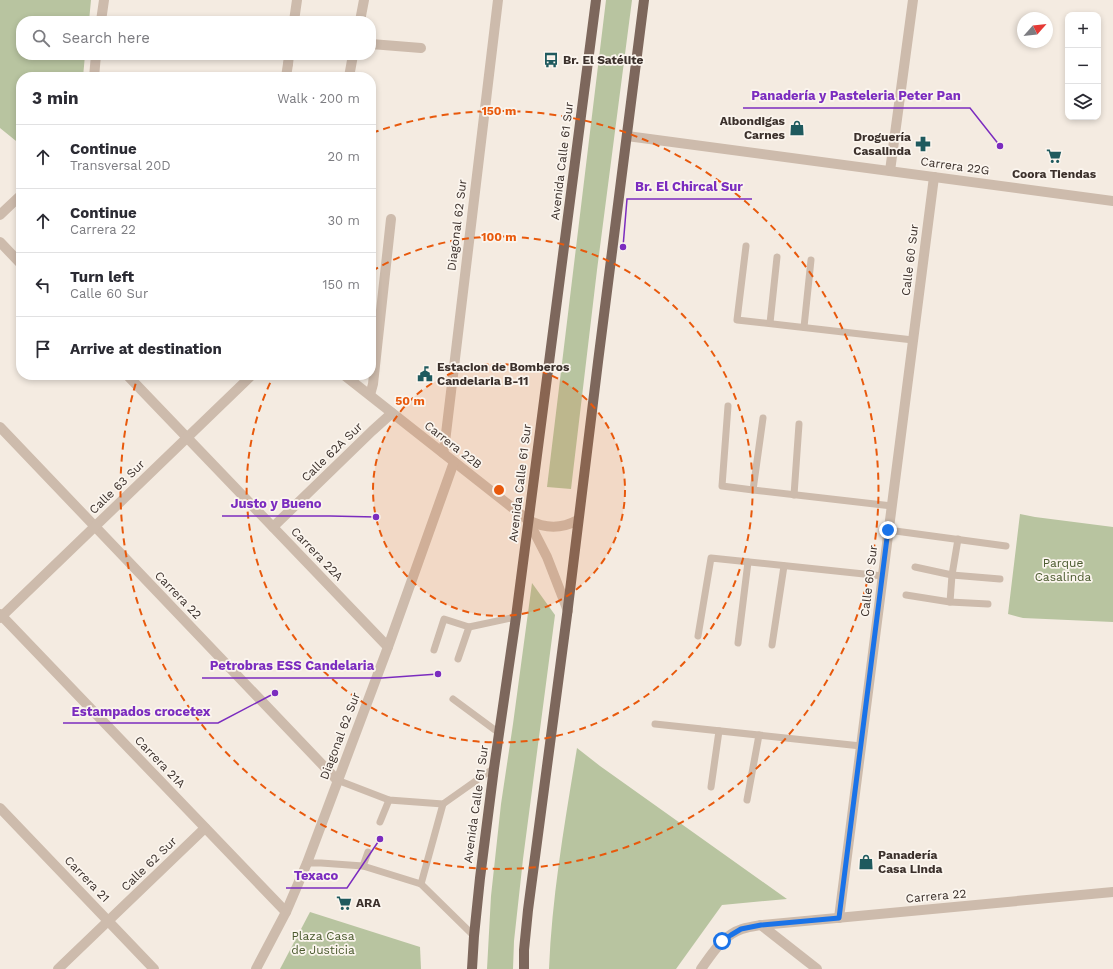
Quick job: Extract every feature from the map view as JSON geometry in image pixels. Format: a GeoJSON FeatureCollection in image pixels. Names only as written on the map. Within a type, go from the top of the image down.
{"type":"FeatureCollection","features":[{"type":"Feature","properties":{"kind":"main road","name":"Avenida Calle 61 Sur"},"geometry":{"type":"LineString","coordinates":[[472,969],[480,878],[494,768],[516,617],[596,0]]}},
{"type":"Feature","properties":{"kind":"main road"},"geometry":{"type":"LineString","coordinates":[[524,969],[528,910],[568,611],[578,520],[644,0]]}},
{"type":"Feature","properties":{"kind":"street"},"geometry":{"type":"LineString","coordinates":[[102,16],[104,0]]}},
{"type":"Feature","properties":{"kind":"street"},"geometry":{"type":"LineString","coordinates":[[295,16],[297,0]]}},
{"type":"Feature","properties":{"kind":"street"},"geometry":{"type":"LineString","coordinates":[[361,16],[364,0]]}},
{"type":"Feature","properties":{"kind":"street","name":"Diagonal 62 Sur"},"geometry":{"type":"LineString","coordinates":[[443,453],[498,0]]}},
{"type":"Feature","properties":{"kind":"street"},"geometry":{"type":"LineString","coordinates":[[890,171],[913,0]]}},
{"type":"Feature","properties":{"kind":"street"},"geometry":{"type":"LineString","coordinates":[[376,44],[421,48]]}},
{"type":"Feature","properties":{"kind":"street"},"geometry":{"type":"LineString","coordinates":[[94,72],[96,60]]}},
{"type":"Feature","properties":{"kind":"street"},"geometry":{"type":"LineString","coordinates":[[287,72],[289,60]]}},
{"type":"Feature","properties":{"kind":"street"},"geometry":{"type":"LineString","coordinates":[[350,72],[352,60]]}},
{"type":"Feature","properties":{"kind":"street","name":"Carrera 22G"},"geometry":{"type":"LineString","coordinates":[[627,136],[1113,201]]}},
{"type":"Feature","properties":{"kind":"street","name":"Calle 60 Sur"},"geometry":{"type":"LineString","coordinates":[[839,918],[934,177]]}},
{"type":"Feature","properties":{"kind":"street"},"geometry":{"type":"LineString","coordinates":[[0,215],[16,200]]}},
{"type":"Feature","properties":{"kind":"street"},"geometry":{"type":"LineString","coordinates":[[376,356],[391,219]]}},
{"type":"Feature","properties":{"kind":"street"},"geometry":{"type":"LineString","coordinates":[[0,242],[16,259]]}},
{"type":"Feature","properties":{"kind":"street","name":"Carrera 22A"},"geometry":{"type":"LineString","coordinates":[[133,380],[388,647]]}},
{"type":"Feature","properties":{"kind":"street","name":"Calle 63 Sur"},"geometry":{"type":"LineString","coordinates":[[1,616],[247,380]]}},
{"type":"Feature","properties":{"kind":"street","name":"Carrera 22B"},"geometry":{"type":"LineString","coordinates":[[350,380],[528,520],[537,524],[560,527],[578,520]]}},
{"type":"Feature","properties":{"kind":"street"},"geometry":{"type":"LineString","coordinates":[[370,396],[373,380]]}},
{"type":"Feature","properties":{"kind":"street","name":"Calle 62A Sur"},"geometry":{"type":"LineString","coordinates":[[273,527],[392,413]]}},
{"type":"Feature","properties":{"kind":"street","name":"Carrera 22"},"geometry":{"type":"LineString","coordinates":[[0,427],[338,780]]}},
{"type":"Feature","properties":{"kind":"street","name":"Diagonal 62 Sur"},"geometry":{"type":"LineString","coordinates":[[256,969],[286,912],[307,863],[388,647],[454,462]]}},
{"type":"Feature","properties":{"kind":"street","name":"Carrera 22B"},"geometry":{"type":"LineString","coordinates":[[528,520],[547,557],[568,611]]}},
{"type":"Feature","properties":{"kind":"street","name":"Carrera 21A"},"geometry":{"type":"LineString","coordinates":[[1,616],[286,912]]}},
{"type":"Feature","properties":{"kind":"street","name":"Carrera 21"},"geometry":{"type":"LineString","coordinates":[[0,808],[154,969]]}},
{"type":"Feature","properties":{"kind":"street","name":"Calle 62 Sur"},"geometry":{"type":"LineString","coordinates":[[58,969],[205,828]]}},
{"type":"Feature","properties":{"kind":"street","name":"Carrera 22"},"geometry":{"type":"LineString","coordinates":[[701,969],[722,941],[741,929],[761,925],[1113,892]]}},
{"type":"Feature","properties":{"kind":"street"},"geometry":{"type":"LineString","coordinates":[[761,925],[817,969]]}},
{"type":"Feature","properties":{"kind":"lane"},"geometry":{"type":"LineString","coordinates":[[746,246],[737,320],[913,340]]}},
{"type":"Feature","properties":{"kind":"lane"},"geometry":{"type":"LineString","coordinates":[[770,323],[777,256]]}},
{"type":"Feature","properties":{"kind":"lane"},"geometry":{"type":"LineString","coordinates":[[804,327],[811,260]]}},
{"type":"Feature","properties":{"kind":"lane"},"geometry":{"type":"LineString","coordinates":[[728,406],[722,486],[892,506]]}},
{"type":"Feature","properties":{"kind":"lane"},"geometry":{"type":"LineString","coordinates":[[753,490],[763,418]]}},
{"type":"Feature","properties":{"kind":"lane"},"geometry":{"type":"LineString","coordinates":[[794,495],[799,424]]}},
{"type":"Feature","properties":{"kind":"lane"},"geometry":{"type":"LineString","coordinates":[[888,530],[1006,546]]}},
{"type":"Feature","properties":{"kind":"lane"},"geometry":{"type":"LineString","coordinates":[[950,602],[952,575],[958,539]]}},
{"type":"Feature","properties":{"kind":"lane"},"geometry":{"type":"LineString","coordinates":[[698,636],[711,558],[882,576]]}},
{"type":"Feature","properties":{"kind":"lane"},"geometry":{"type":"LineString","coordinates":[[738,643],[748,562]]}},
{"type":"Feature","properties":{"kind":"lane"},"geometry":{"type":"LineString","coordinates":[[772,645],[784,566]]}},
{"type":"Feature","properties":{"kind":"lane"},"geometry":{"type":"LineString","coordinates":[[915,567],[952,575],[1000,579]]}},
{"type":"Feature","properties":{"kind":"lane"},"geometry":{"type":"LineString","coordinates":[[906,595],[950,602],[988,604]]}},
{"type":"Feature","properties":{"kind":"lane"},"geometry":{"type":"LineString","coordinates":[[434,650],[444,619],[468,627],[516,617]]}},
{"type":"Feature","properties":{"kind":"lane"},"geometry":{"type":"LineString","coordinates":[[458,659],[468,627]]}},
{"type":"Feature","properties":{"kind":"lane"},"geometry":{"type":"LineString","coordinates":[[453,699],[499,733]]}},
{"type":"Feature","properties":{"kind":"lane"},"geometry":{"type":"LineString","coordinates":[[655,724],[861,746]]}},
{"type":"Feature","properties":{"kind":"lane"},"geometry":{"type":"LineString","coordinates":[[711,787],[719,731]]}},
{"type":"Feature","properties":{"kind":"lane"},"geometry":{"type":"LineString","coordinates":[[747,800],[759,735]]}},
{"type":"Feature","properties":{"kind":"lane"},"geometry":{"type":"LineString","coordinates":[[421,884],[443,804],[494,768]]}},
{"type":"Feature","properties":{"kind":"lane"},"geometry":{"type":"LineString","coordinates":[[338,780],[389,800],[443,804]]}},
{"type":"Feature","properties":{"kind":"lane"},"geometry":{"type":"LineString","coordinates":[[380,822],[389,800]]}},
{"type":"Feature","properties":{"kind":"lane"},"geometry":{"type":"LineString","coordinates":[[362,866],[368,852]]}},
{"type":"Feature","properties":{"kind":"lane"},"geometry":{"type":"LineString","coordinates":[[307,863],[362,866],[421,884],[474,936]]}},
{"type":"Feature","properties":{"kind":"green space"},"geometry":{"type":"Polygon","coordinates":[[[0,0],[91,0],[89,16],[16,16],[16,60],[85,60],[83,72],[16,72],[16,141],[0,128],[0,0]]]}},
{"type":"Feature","properties":{"kind":"green space"},"geometry":{"type":"Polygon","coordinates":[[[606,0],[632,0],[597,270],[571,489],[547,487],[606,0]]]}},
{"type":"Feature","properties":{"kind":"green space","name":"Parque Casalinda"},"geometry":{"type":"Polygon","coordinates":[[[1020,514],[1113,527],[1113,622],[1023,618],[1008,614],[1020,514]]]}},
{"type":"Feature","properties":{"kind":"green space"},"geometry":{"type":"Polygon","coordinates":[[[532,583],[555,615],[523,859],[514,941],[513,969],[487,969],[491,896],[501,804],[532,583]]]}},
{"type":"Feature","properties":{"kind":"green space"},"geometry":{"type":"Polygon","coordinates":[[[577,748],[787,899],[722,905],[676,969],[549,969],[556,886],[577,748]]]}},
{"type":"Feature","properties":{"kind":"green space","name":"Plaza Casa de Justicia"},"geometry":{"type":"Polygon","coordinates":[[[310,912],[420,947],[421,969],[280,969],[310,912]]]}},
{"type":"Feature","properties":{"kind":"place","name":"Br. El Satélite"},"geometry":{"type":"Point","coordinates":[551,60]}},
{"type":"Feature","properties":{"kind":"place","name":"Albondigas Carnes"},"geometry":{"type":"Point","coordinates":[797,128]}},
{"type":"Feature","properties":{"kind":"place","name":"Droguería Casalinda"},"geometry":{"type":"Point","coordinates":[923,144]}},
{"type":"Feature","properties":{"kind":"place","name":"Panadería y Pasteleria Peter Pan"},"geometry":{"type":"Point","coordinates":[1000,146]}},
{"type":"Feature","properties":{"kind":"place","name":"Coora Tiendas"},"geometry":{"type":"Point","coordinates":[1054,156]}},
{"type":"Feature","properties":{"kind":"place","name":"Br. El Chircal Sur"},"geometry":{"type":"Point","coordinates":[623,247]}},
{"type":"Feature","properties":{"kind":"place","name":"Estacion de Bomberos Candelaria B-11"},"geometry":{"type":"Point","coordinates":[425,374]}},
{"type":"Feature","properties":{"kind":"place","name":"Justo y Bueno"},"geometry":{"type":"Point","coordinates":[376,517]}},
{"type":"Feature","properties":{"kind":"place","name":"Petrobras ESS Candelaria"},"geometry":{"type":"Point","coordinates":[438,674]}},
{"type":"Feature","properties":{"kind":"place","name":"Estampados crocetex"},"geometry":{"type":"Point","coordinates":[275,693]}},
{"type":"Feature","properties":{"kind":"place","name":"Texaco"},"geometry":{"type":"Point","coordinates":[380,839]}},
{"type":"Feature","properties":{"kind":"place","name":"Panadería Casa Linda"},"geometry":{"type":"Point","coordinates":[866,862]}},
{"type":"Feature","properties":{"kind":"place","name":"ARA"},"geometry":{"type":"Point","coordinates":[344,903]}},
{"type":"Feature","properties":{"kind":"route"},"geometry":{"type":"LineString","coordinates":[[722,941],[741,929],[761,925],[839,918],[888,530]]}}]}
